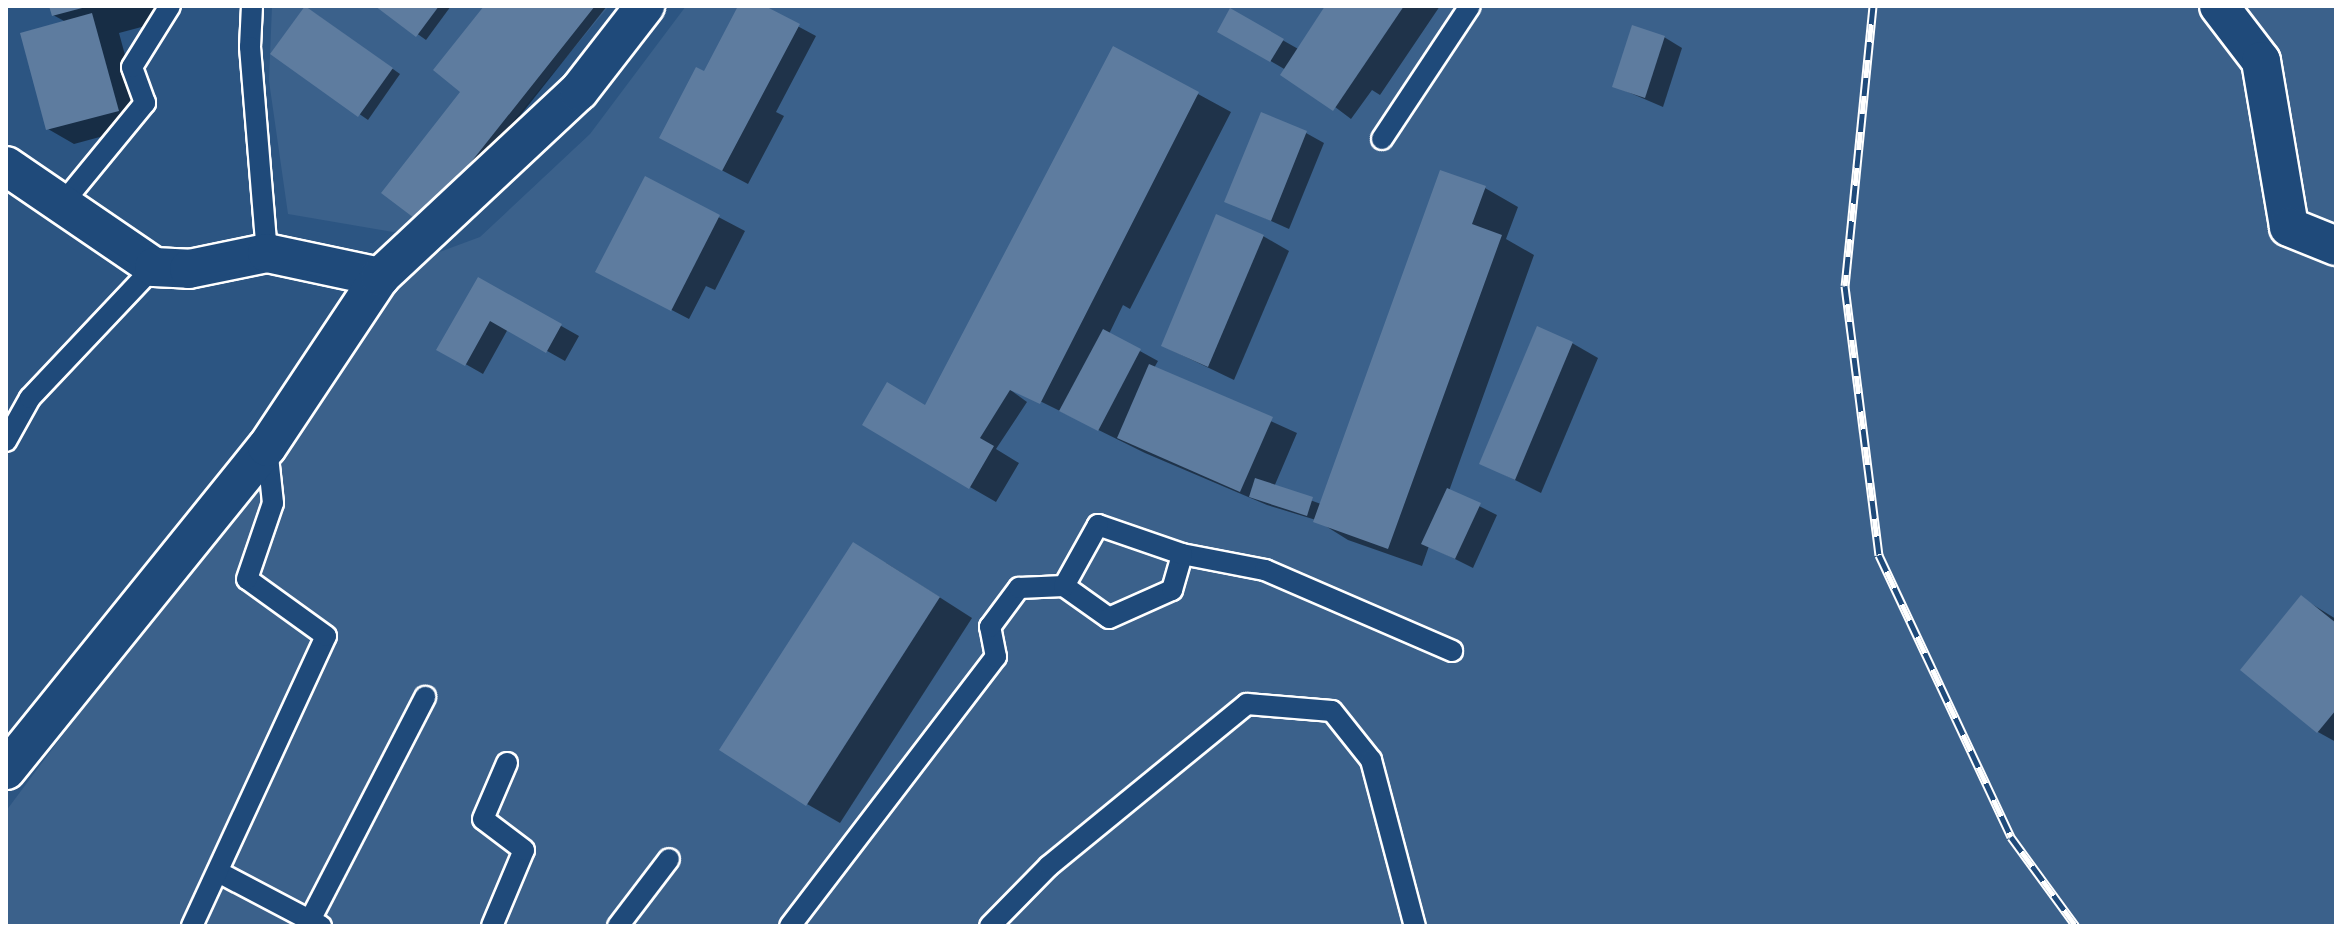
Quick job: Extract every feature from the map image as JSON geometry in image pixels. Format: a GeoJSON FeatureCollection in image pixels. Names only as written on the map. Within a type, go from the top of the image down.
{"type":"FeatureCollection","features":[{"type":"Feature","properties":{"kind":"street"},"geometry":{"type":"LineString","coordinates":[[6,770],[267,447],[380,277],[579,91],[645,6]]}},
{"type":"Feature","properties":{"kind":"street"},"geometry":{"type":"LineString","coordinates":[[2219,6],[2261,61],[2289,227],[2336,246]]}},
{"type":"Feature","properties":{"kind":"street"},"geometry":{"type":"LineString","coordinates":[[6,166],[154,267],[189,269],[267,253],[380,277]]}},
{"type":"Feature","properties":{"kind":"lane"},"geometry":{"type":"LineString","coordinates":[[62,204],[145,103],[132,67],[170,6]]}},
{"type":"Feature","properties":{"kind":"lane"},"geometry":{"type":"LineString","coordinates":[[252,6],[250,47],[267,253]]}},
{"type":"Feature","properties":{"kind":"lane"},"geometry":{"type":"LineString","coordinates":[[1382,139],[1470,6]]}},
{"type":"Feature","properties":{"kind":"lane"},"geometry":{"type":"LineString","coordinates":[[6,441],[30,398],[154,267]]}},
{"type":"Feature","properties":{"kind":"lane"},"geometry":{"type":"LineString","coordinates":[[192,926],[220,873],[326,636],[247,579],[273,503],[267,447]]}},
{"type":"Feature","properties":{"kind":"lane"},"geometry":{"type":"LineString","coordinates":[[1064,586],[1098,525],[1182,554],[1265,570],[1452,651]]}},
{"type":"Feature","properties":{"kind":"lane"},"geometry":{"type":"LineString","coordinates":[[790,926],[996,657],[990,627],[1019,588],[1064,586],[1109,618],[1172,590],[1182,554]]}},
{"type":"Feature","properties":{"kind":"lane"},"geometry":{"type":"LineString","coordinates":[[220,873],[313,924],[425,697]]}},
{"type":"Feature","properties":{"kind":"lane"},"geometry":{"type":"LineString","coordinates":[[990,926],[1049,866],[1247,704],[1332,711],[1371,760],[1415,926]]}},
{"type":"Feature","properties":{"kind":"lane"},"geometry":{"type":"LineString","coordinates":[[492,926],[524,850],[483,819],[507,763]]}},
{"type":"Feature","properties":{"kind":"lane"},"geometry":{"type":"LineString","coordinates":[[618,926],[669,859]]}},
{"type":"Feature","properties":{"kind":"shaded area"},"geometry":{"type":"Polygon","coordinates":[[[272,6],[609,6],[424,228],[393,232],[288,214],[269,81],[272,6]]]}},
{"type":"Feature","properties":{"kind":"shaded area"},"geometry":{"type":"Polygon","coordinates":[[[686,6],[2336,6],[2336,926],[6,926],[6,811],[390,297],[434,254],[480,237],[590,134],[686,6]]]}},
{"type":"Feature","properties":{"kind":"building"},"geometry":{"type":"Polygon","coordinates":[[[49,6],[86,6],[86,7],[52,16],[49,6]]]}},
{"type":"Feature","properties":{"kind":"building"},"geometry":{"type":"Polygon","coordinates":[[[305,6],[393,68],[358,117],[270,54],[305,6]]]}},
{"type":"Feature","properties":{"kind":"building"},"geometry":{"type":"Polygon","coordinates":[[[375,6],[439,6],[416,37],[375,6]]]}},
{"type":"Feature","properties":{"kind":"building"},"geometry":{"type":"Polygon","coordinates":[[[484,6],[595,6],[422,224],[381,193],[460,92],[433,70],[484,6]]]}},
{"type":"Feature","properties":{"kind":"building"},"geometry":{"type":"Polygon","coordinates":[[[738,6],[765,6],[800,24],[722,171],[659,138],[696,67],[704,71],[738,6]]]}},
{"type":"Feature","properties":{"kind":"building"},"geometry":{"type":"Polygon","coordinates":[[[1325,6],[1404,6],[1333,111],[1280,75],[1325,6]]]}},
{"type":"Feature","properties":{"kind":"building"},"geometry":{"type":"Polygon","coordinates":[[[1230,8],[1284,39],[1270,62],[1217,32],[1230,8]]]}},
{"type":"Feature","properties":{"kind":"building"},"geometry":{"type":"Polygon","coordinates":[[[92,13],[119,111],[46,130],[20,33],[92,13]]]}},
{"type":"Feature","properties":{"kind":"building"},"geometry":{"type":"Polygon","coordinates":[[[1632,25],[1665,36],[1645,98],[1612,87],[1632,25]]]}},
{"type":"Feature","properties":{"kind":"building"},"geometry":{"type":"Polygon","coordinates":[[[1113,46],[1199,92],[1040,404],[1010,390],[980,438],[994,446],[969,489],[862,425],[887,382],[925,405],[1113,46]]]}},
{"type":"Feature","properties":{"kind":"building"},"geometry":{"type":"Polygon","coordinates":[[[1261,112],[1307,131],[1271,221],[1224,202],[1261,112]]]}},
{"type":"Feature","properties":{"kind":"building"},"geometry":{"type":"Polygon","coordinates":[[[1440,170],[1486,186],[1472,224],[1502,235],[1388,549],[1313,522],[1440,170]]]}},
{"type":"Feature","properties":{"kind":"building"},"geometry":{"type":"Polygon","coordinates":[[[645,176],[720,215],[671,311],[595,272],[645,176]]]}},
{"type":"Feature","properties":{"kind":"building"},"geometry":{"type":"Polygon","coordinates":[[[1216,214],[1264,235],[1208,367],[1161,346],[1216,214]]]}},
{"type":"Feature","properties":{"kind":"building"},"geometry":{"type":"Polygon","coordinates":[[[478,277],[562,324],[546,353],[490,321],[465,366],[436,350],[478,277]]]}},
{"type":"Feature","properties":{"kind":"building"},"geometry":{"type":"Polygon","coordinates":[[[1537,326],[1573,342],[1515,480],[1479,464],[1537,326]]]}},
{"type":"Feature","properties":{"kind":"building"},"geometry":{"type":"Polygon","coordinates":[[[1103,329],[1141,349],[1098,431],[1059,411],[1103,329]]]}},
{"type":"Feature","properties":{"kind":"building"},"geometry":{"type":"Polygon","coordinates":[[[1149,364],[1273,417],[1240,492],[1117,438],[1149,364]]]}},
{"type":"Feature","properties":{"kind":"building"},"geometry":{"type":"Polygon","coordinates":[[[1255,478],[1313,497],[1307,516],[1249,497],[1255,478]]]}},
{"type":"Feature","properties":{"kind":"building"},"geometry":{"type":"Polygon","coordinates":[[[1447,488],[1481,503],[1455,559],[1421,544],[1447,488]]]}},
{"type":"Feature","properties":{"kind":"building"},"geometry":{"type":"Polygon","coordinates":[[[853,542],[940,597],[806,806],[719,750],[853,542]]]}},
{"type":"Feature","properties":{"kind":"building"},"geometry":{"type":"Polygon","coordinates":[[[2301,595],[2336,623],[2336,710],[2317,733],[2240,670],[2301,595]]]}},
{"type":"Feature","properties":{"kind":"railway"},"geometry":{"type":"LineString","coordinates":[[1873,6],[1845,286],[1879,555],[2011,837],[2076,926]]}}]}
